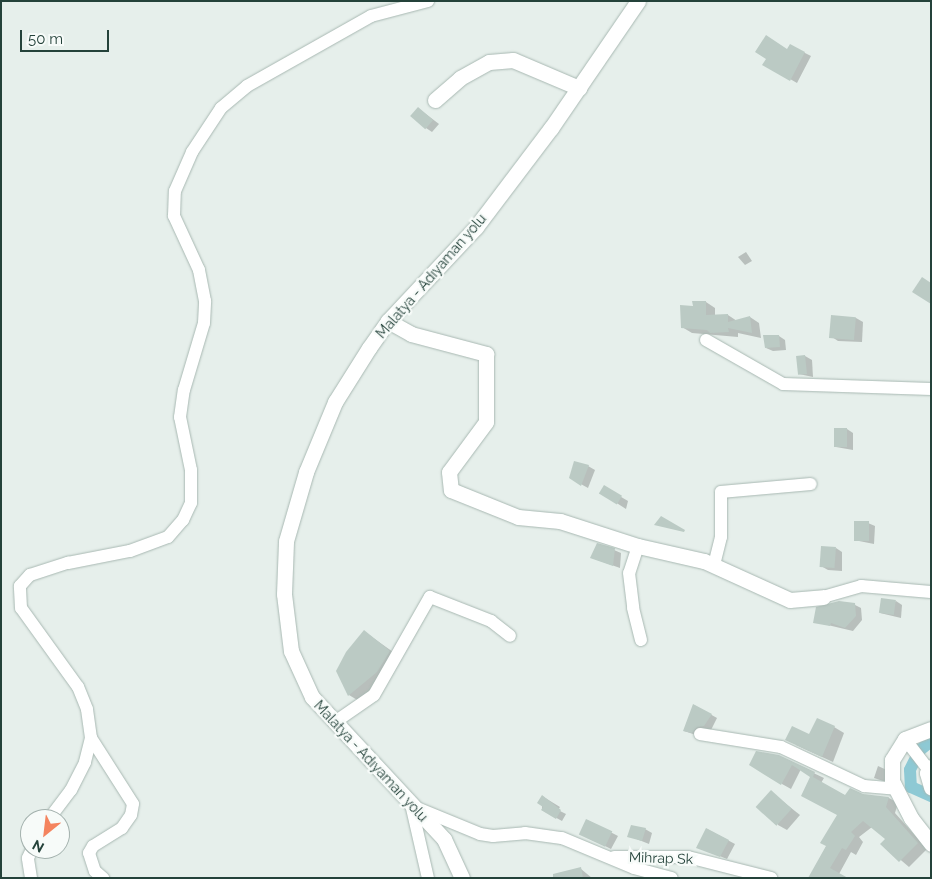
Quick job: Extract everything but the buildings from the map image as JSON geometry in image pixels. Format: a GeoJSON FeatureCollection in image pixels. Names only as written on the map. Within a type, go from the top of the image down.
{"type":"FeatureCollection","features":[{"type":"Feature","properties":{"kind":"main road","name":"Malatya - Adıyaman yolu"},"geometry":{"type":"LineString","coordinates":[[462,878],[444,839],[312,697],[291,650],[284,594],[286,541],[306,472],[335,402],[388,321],[476,227],[579,88],[638,1]]}},
{"type":"Feature","properties":{"kind":"main road"},"geometry":{"type":"LineString","coordinates":[[435,100],[460,78],[489,62],[513,60],[579,88]]}},
{"type":"Feature","properties":{"kind":"main road"},"geometry":{"type":"LineString","coordinates":[[388,321],[412,334],[486,354],[486,422],[449,472],[450,490],[518,517],[560,521],[638,546],[714,566],[790,600],[823,597]]}},
{"type":"Feature","properties":{"kind":"main road"},"geometry":{"type":"LineString","coordinates":[[931,728],[905,739],[892,760],[892,782],[911,818],[931,844]]}},
{"type":"Feature","properties":{"kind":"street"},"geometry":{"type":"LineString","coordinates":[[56,809],[70,790],[85,762],[91,738],[87,709],[78,687],[21,608],[20,586],[30,575],[68,563],[130,551],[168,537],[183,520],[191,503],[191,470],[180,417],[184,390],[204,323],[205,301],[198,270],[174,216],[175,190],[192,152],[221,108],[247,86],[371,16],[428,1]]}},
{"type":"Feature","properties":{"kind":"street"},"geometry":{"type":"LineString","coordinates":[[706,340],[783,384],[931,388]]}},
{"type":"Feature","properties":{"kind":"street"},"geometry":{"type":"LineString","coordinates":[[714,566],[721,537],[721,492],[811,484]]}},
{"type":"Feature","properties":{"kind":"street"},"geometry":{"type":"LineString","coordinates":[[638,546],[629,573],[633,608],[641,640]]}},
{"type":"Feature","properties":{"kind":"street"},"geometry":{"type":"LineString","coordinates":[[823,597],[861,586],[931,592]]}},
{"type":"Feature","properties":{"kind":"street"},"geometry":{"type":"LineString","coordinates":[[335,722],[374,695],[430,597],[491,621],[510,636]]}},
{"type":"Feature","properties":{"kind":"street"},"geometry":{"type":"LineString","coordinates":[[700,734],[781,747],[864,786],[896,789]]}},
{"type":"Feature","properties":{"kind":"street"},"geometry":{"type":"LineString","coordinates":[[91,738],[133,804],[131,815],[122,828],[93,846],[90,853],[95,871],[103,878]]}},
{"type":"Feature","properties":{"kind":"street"},"geometry":{"type":"LineString","coordinates":[[905,739],[929,774]]}},
{"type":"Feature","properties":{"kind":"street"},"geometry":{"type":"LineString","coordinates":[[412,805],[480,834],[493,836],[526,833],[562,838],[608,857],[672,878]]}},
{"type":"Feature","properties":{"kind":"street"},"geometry":{"type":"LineString","coordinates":[[412,805],[428,878]]}},
{"type":"Feature","properties":{"kind":"street","name":"Mihrap Sk"},"geometry":{"type":"LineString","coordinates":[[608,857],[688,857],[771,878]]}},
{"type":"Feature","properties":{"kind":"street"},"geometry":{"type":"LineString","coordinates":[[28,859],[31,878]]}},
{"type":"Feature","properties":{"kind":"waterway"},"geometry":{"type":"LineString","coordinates":[[931,741],[920,750],[910,770],[911,787],[931,796]]}}]}
